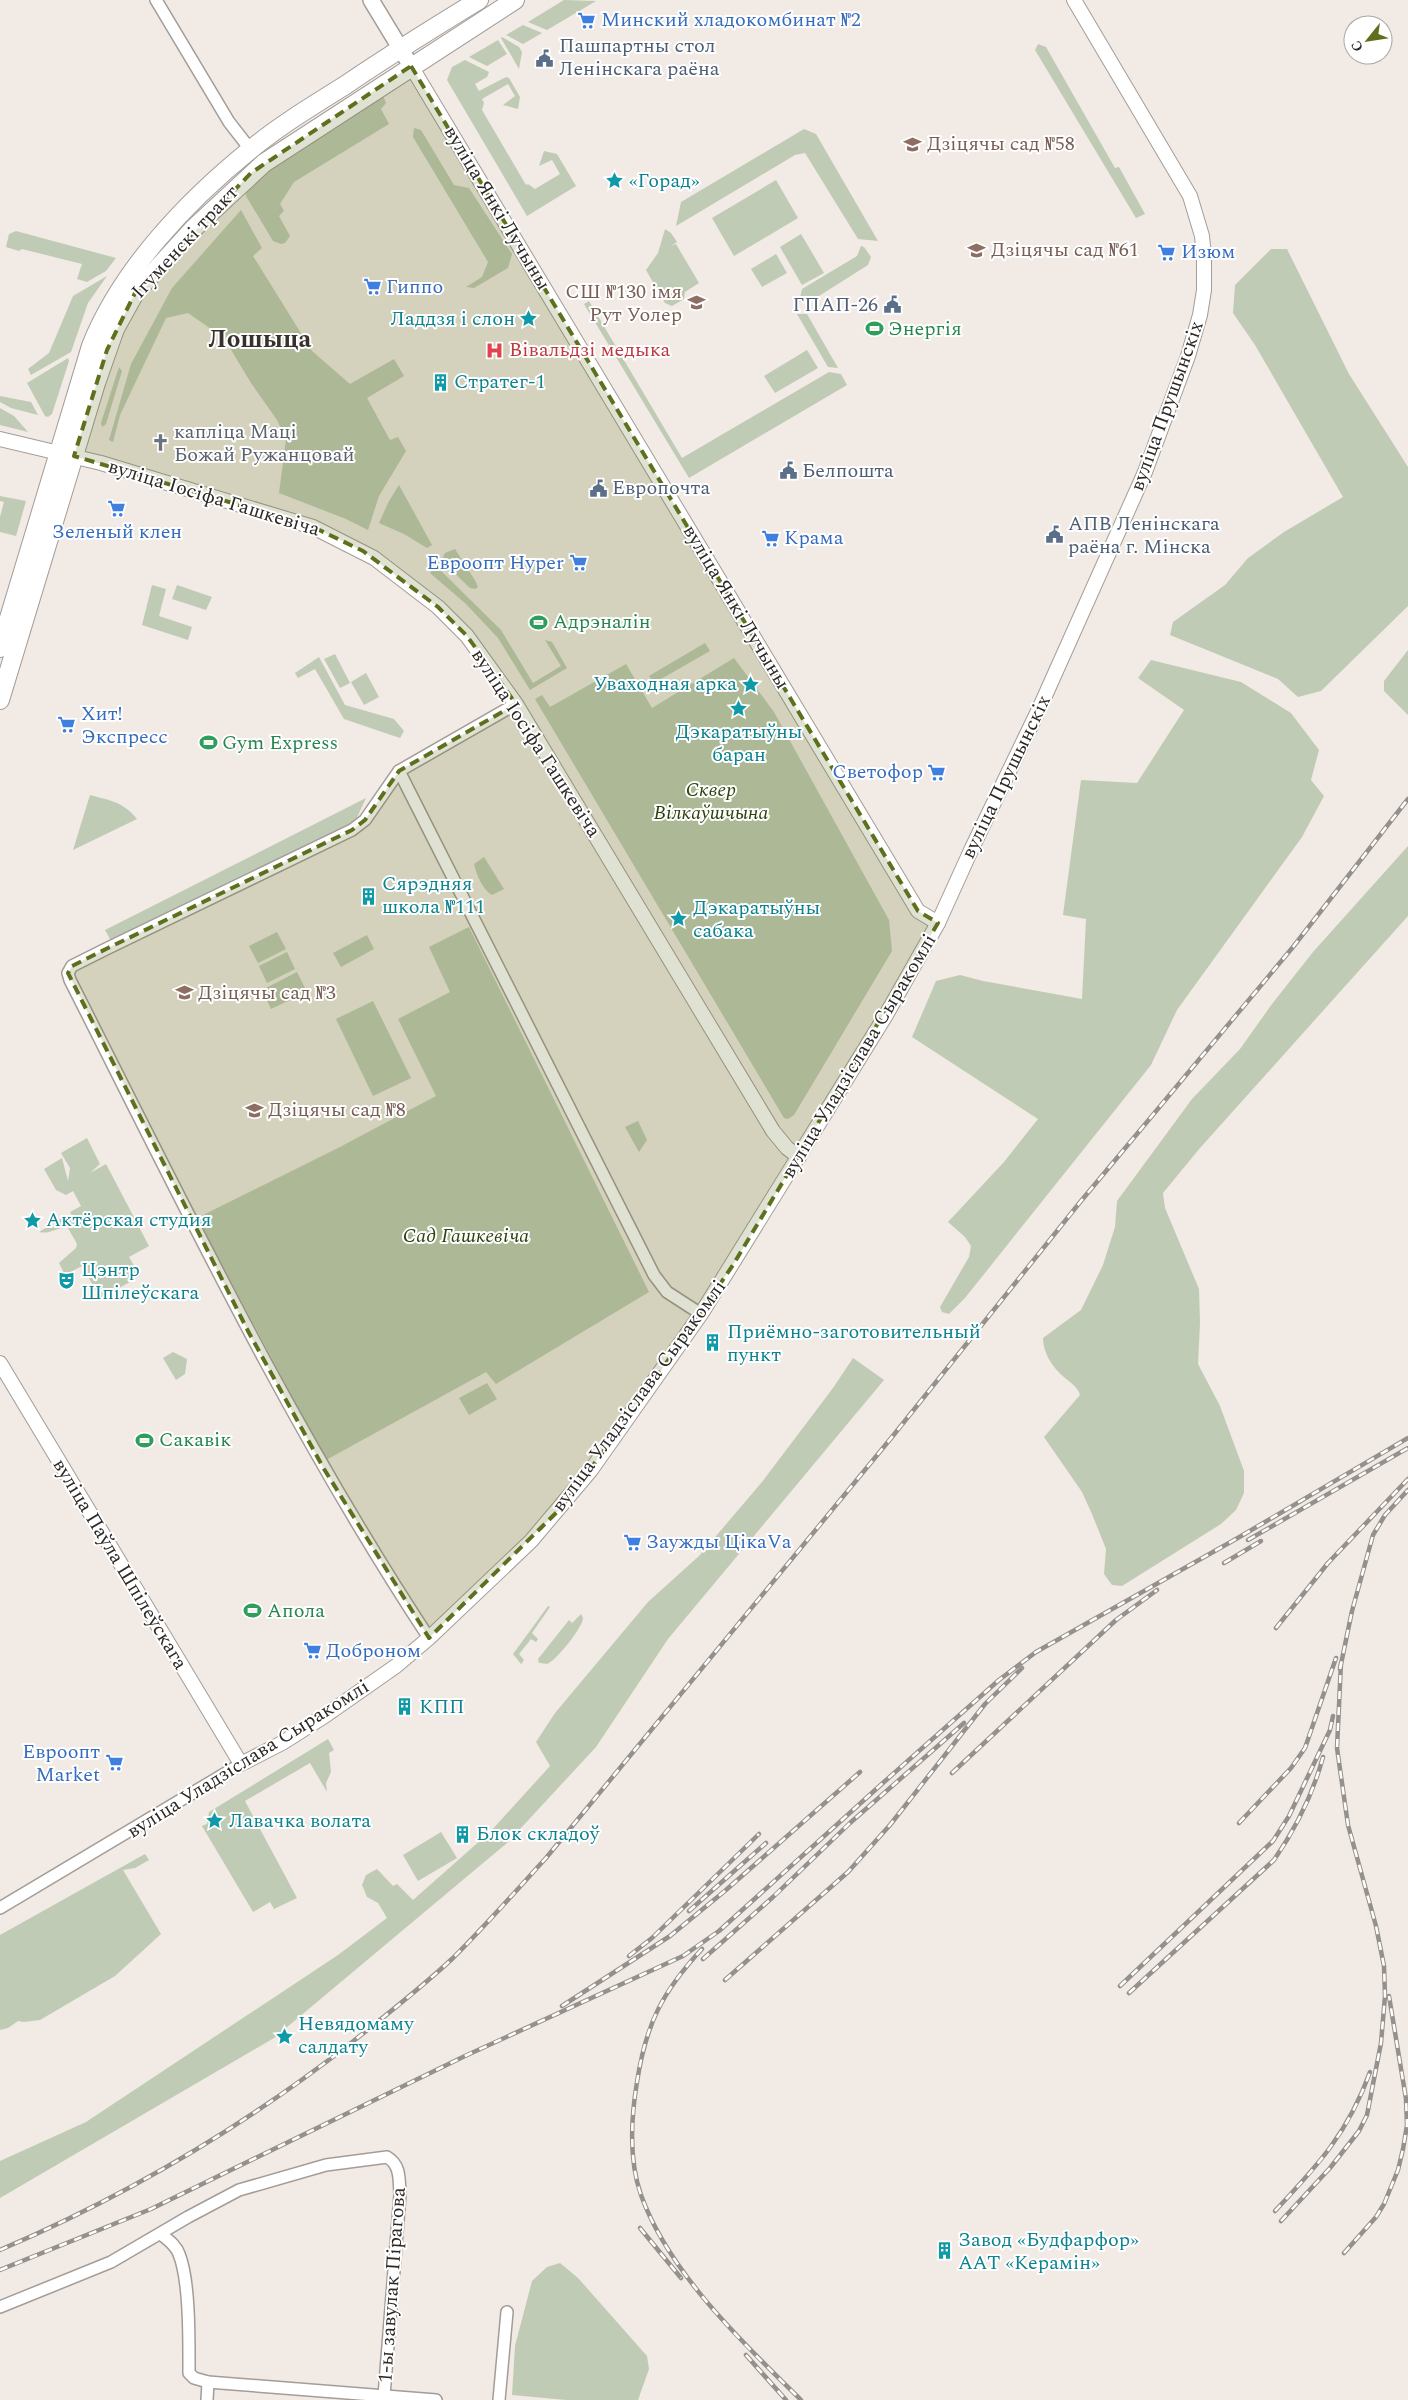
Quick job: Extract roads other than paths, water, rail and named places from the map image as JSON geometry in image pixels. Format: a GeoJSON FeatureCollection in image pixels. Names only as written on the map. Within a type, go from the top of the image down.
{"type":"FeatureCollection","features":[{"type":"Feature","properties":{"kind":"main road","name":"вуліца Янкі Лучыны"},"geometry":{"type":"LineString","coordinates":[[371,0],[412,66]]}},
{"type":"Feature","properties":{"kind":"main road","name":"Ігуменскі тракт"},"geometry":{"type":"LineString","coordinates":[[0,700],[66,455],[91,346],[109,306],[158,239],[250,149],[400,48],[479,0]]}},
{"type":"Feature","properties":{"kind":"main road","name":"Ігуменскі тракт"},"geometry":{"type":"LineString","coordinates":[[0,648],[66,455],[115,329],[135,293],[187,234],[251,173],[276,154],[515,0]]}},
{"type":"Feature","properties":{"kind":"street"},"geometry":{"type":"LineString","coordinates":[[156,0],[229,122],[250,149]]}},
{"type":"Feature","properties":{"kind":"street","name":"вуліца Прушынскіх"},"geometry":{"type":"LineString","coordinates":[[938,923],[1040,707],[1129,510],[1188,356],[1200,315],[1204,290],[1202,236],[1190,196],[1074,0]]}},
{"type":"Feature","properties":{"kind":"street","name":"вуліца Янкі Лучыны"},"geometry":{"type":"LineString","coordinates":[[412,66],[918,911],[938,923]]}},
{"type":"Feature","properties":{"kind":"street","name":"вуліца Іосіфа Гашкевіча"},"geometry":{"type":"LineString","coordinates":[[0,439],[66,455],[313,527],[363,551],[388,567],[438,607],[467,636],[516,704],[774,1130],[788,1148],[799,1157]]}},
{"type":"Feature","properties":{"kind":"street"},"geometry":{"type":"LineString","coordinates":[[429,1638],[381,1564],[329,1477],[248,1331],[68,973],[72,966],[360,826],[399,770],[516,704]]}},
{"type":"Feature","properties":{"kind":"street"},"geometry":{"type":"LineString","coordinates":[[399,770],[654,1275],[667,1292],[701,1314]]}},
{"type":"Feature","properties":{"kind":"street","name":"вуліца Уладзіслава Сыракомлі"},"geometry":{"type":"LineString","coordinates":[[0,1908],[241,1764],[282,1743],[326,1715],[396,1666],[429,1638],[531,1541],[561,1508],[627,1420],[701,1314],[886,1015],[938,923]]}},
{"type":"Feature","properties":{"kind":"street","name":"вуліца Паўла Шпілеўскага"},"geometry":{"type":"LineString","coordinates":[[0,1363],[5,1383],[241,1764]]}},
{"type":"Feature","properties":{"kind":"street","name":"1-ы завулак Пірагова"},"geometry":{"type":"LineString","coordinates":[[161,2234],[238,2190],[317,2167],[379,2157],[387,2157],[394,2161],[398,2167],[400,2195],[384,2396]]}},
{"type":"Feature","properties":{"kind":"street"},"geometry":{"type":"LineString","coordinates":[[0,2307],[111,2262],[161,2234],[175,2246],[179,2254],[189,2336],[189,2373],[194,2378],[208,2382],[436,2400]]}},
{"type":"Feature","properties":{"kind":"street"},"geometry":{"type":"LineString","coordinates":[[499,2400],[507,2312]]}},
{"type":"Feature","properties":{"kind":"street"},"geometry":{"type":"LineString","coordinates":[[207,2400],[208,2382]]}},
{"type":"Feature","properties":{"kind":"railway"},"geometry":{"type":"LineString","coordinates":[[0,2250],[93,2207],[182,2158],[226,2131],[310,2074],[351,2043],[403,2002],[465,1946],[546,1858],[892,1437],[1081,1201],[1293,947],[1408,799]]}},
{"type":"Feature","properties":{"kind":"railway"},"geometry":{"type":"LineString","coordinates":[[0,2270],[151,2209],[465,2056],[683,1956],[719,1931],[999,1680],[1036,1652],[1236,1539],[1408,1438]]}},
{"type":"Feature","properties":{"kind":"railway"},"geometry":{"type":"LineString","coordinates":[[1248,1540],[1408,1448]]}},
{"type":"Feature","properties":{"kind":"railway"},"geometry":{"type":"LineString","coordinates":[[1276,1628],[1328,1563],[1408,1479]]}},
{"type":"Feature","properties":{"kind":"railway"},"geometry":{"type":"LineString","coordinates":[[1340,1669],[1352,1611],[1373,1535],[1385,1515],[1408,1490]]}},
{"type":"Feature","properties":{"kind":"railway"},"geometry":{"type":"LineString","coordinates":[[1224,1563],[1261,1541]]}},
{"type":"Feature","properties":{"kind":"railway"},"geometry":{"type":"LineString","coordinates":[[952,1773],[1116,1620],[1157,1590]]}},
{"type":"Feature","properties":{"kind":"railway"},"geometry":{"type":"LineString","coordinates":[[1239,1823],[1291,1768],[1305,1748],[1336,1658]]}},
{"type":"Feature","properties":{"kind":"railway"},"geometry":{"type":"LineString","coordinates":[[1281,2221],[1330,2168],[1359,2131],[1367,2115],[1381,2043],[1385,1996],[1384,1966],[1376,1926],[1348,1825],[1337,1748],[1341,1663]]}},
{"type":"Feature","properties":{"kind":"railway"},"geometry":{"type":"LineString","coordinates":[[725,1980],[848,1872],[890,1825],[985,1704],[1022,1668]]}},
{"type":"Feature","properties":{"kind":"railway"},"geometry":{"type":"LineString","coordinates":[[1120,1986],[1273,1841],[1289,1816],[1330,1730],[1333,1716]]}},
{"type":"Feature","properties":{"kind":"railway"},"geometry":{"type":"LineString","coordinates":[[703,1959],[773,1897],[850,1823],[964,1723]]}},
{"type":"Feature","properties":{"kind":"railway"},"geometry":{"type":"LineString","coordinates":[[1129,1993],[1274,1860],[1290,1836],[1303,1810],[1323,1757]]}},
{"type":"Feature","properties":{"kind":"railway"},"geometry":{"type":"LineString","coordinates":[[562,2006],[670,1936],[726,1890],[860,1772]]}},
{"type":"Feature","properties":{"kind":"railway"},"geometry":{"type":"LineString","coordinates":[[629,1956],[652,1938],[759,1834]]}},
{"type":"Feature","properties":{"kind":"railway"},"geometry":{"type":"LineString","coordinates":[[689,1911],[766,1843]]}},
{"type":"Feature","properties":{"kind":"railway"},"geometry":{"type":"LineString","coordinates":[[702,1949],[666,1995],[645,2043],[637,2082],[632,2125],[634,2168],[637,2182],[654,2224],[670,2252],[689,2279],[732,2331],[801,2400]]}},
{"type":"Feature","properties":{"kind":"railway"},"geometry":{"type":"LineString","coordinates":[[1344,2253],[1376,2217],[1384,2204],[1398,2170],[1403,2149],[1407,2125],[1406,2099],[1389,1996]]}},
{"type":"Feature","properties":{"kind":"railway"},"geometry":{"type":"LineString","coordinates":[[1275,2211],[1318,2163],[1342,2131],[1370,2072]]}},
{"type":"Feature","properties":{"kind":"railway"},"geometry":{"type":"LineString","coordinates":[[640,2228],[681,2278]]}},
{"type":"Feature","properties":{"kind":"railway"},"geometry":{"type":"LineString","coordinates":[[746,2355],[786,2400]]}},
{"type":"Feature","properties":{"kind":"place","name":"Минский хладокомбинат №2"},"geometry":{"type":"Point","coordinates":[587,20]}},
{"type":"Feature","properties":{"kind":"place","name":"Пашпартны стол Ленінскага раёна"},"geometry":{"type":"Point","coordinates":[545,58]}},
{"type":"Feature","properties":{"kind":"place","name":"Дзіцячы сад №58"},"geometry":{"type":"Point","coordinates":[913,144]}},
{"type":"Feature","properties":{"kind":"place","name":"«Горад»"},"geometry":{"type":"Point","coordinates":[615,181]}},
{"type":"Feature","properties":{"kind":"place","name":"Дзіцячы сад №61"},"geometry":{"type":"Point","coordinates":[977,250]}},
{"type":"Feature","properties":{"kind":"place","name":"Изюм"},"geometry":{"type":"Point","coordinates":[1167,252]}},
{"type":"Feature","properties":{"kind":"place","name":"Гиппо"},"geometry":{"type":"Point","coordinates":[372,287]}},
{"type":"Feature","properties":{"kind":"place","name":"СШ №130 імя Рут Уолер"},"geometry":{"type":"Point","coordinates":[696,303]}},
{"type":"Feature","properties":{"kind":"place","name":"ГПАП-26"},"geometry":{"type":"Point","coordinates":[892,305]}},
{"type":"Feature","properties":{"kind":"place","name":"Ладдзя і слон"},"geometry":{"type":"Point","coordinates":[529,319]}},
{"type":"Feature","properties":{"kind":"place","name":"Энергія"},"geometry":{"type":"Point","coordinates":[874,329]}},
{"type":"Feature","properties":{"kind":"place","name":"Вівальдзі медыка"},"geometry":{"type":"Point","coordinates":[495,350]}},
{"type":"Feature","properties":{"kind":"place","name":"Стратег-1"},"geometry":{"type":"Point","coordinates":[440,382]}},
{"type":"Feature","properties":{"kind":"place","name":"капліца Маці Божай Ружанцовай"},"geometry":{"type":"Point","coordinates":[160,443]}},
{"type":"Feature","properties":{"kind":"place","name":"Белпошта"},"geometry":{"type":"Point","coordinates":[788,471]}},
{"type":"Feature","properties":{"kind":"place","name":"Европочта"},"geometry":{"type":"Point","coordinates":[598,488]}},
{"type":"Feature","properties":{"kind":"place","name":"Зеленый клен"},"geometry":{"type":"Point","coordinates":[117,508]}},
{"type":"Feature","properties":{"kind":"place","name":"АПВ Ленінскага раёна г. Мінска"},"geometry":{"type":"Point","coordinates":[1054,535]}},
{"type":"Feature","properties":{"kind":"place","name":"Крама"},"geometry":{"type":"Point","coordinates":[770,538]}},
{"type":"Feature","properties":{"kind":"place","name":"Евроопт Hyper"},"geometry":{"type":"Point","coordinates":[578,563]}},
{"type":"Feature","properties":{"kind":"place","name":"Адрэналін"},"geometry":{"type":"Point","coordinates":[539,622]}},
{"type":"Feature","properties":{"kind":"place","name":"Уваходная арка"},"geometry":{"type":"Point","coordinates":[751,684]}},
{"type":"Feature","properties":{"kind":"place","name":"Дэкаратыўны баран"},"geometry":{"type":"Point","coordinates":[739,708]}},
{"type":"Feature","properties":{"kind":"place","name":"Хит! Экспресс"},"geometry":{"type":"Point","coordinates":[67,725]}},
{"type":"Feature","properties":{"kind":"place","name":"Gym Express"},"geometry":{"type":"Point","coordinates":[208,743]}},
{"type":"Feature","properties":{"kind":"place","name":"Светофор"},"geometry":{"type":"Point","coordinates":[937,772]}},
{"type":"Feature","properties":{"kind":"place","name":"Сярэдняя школа №111"},"geometry":{"type":"Point","coordinates":[368,896]}},
{"type":"Feature","properties":{"kind":"place","name":"Дэкаратыўны сабака"},"geometry":{"type":"Point","coordinates":[679,919]}},
{"type":"Feature","properties":{"kind":"place","name":"Дзіцячы сад №3"},"geometry":{"type":"Point","coordinates":[184,993]}},
{"type":"Feature","properties":{"kind":"place","name":"Дзіцячы сад №8"},"geometry":{"type":"Point","coordinates":[254,1110]}},
{"type":"Feature","properties":{"kind":"place","name":"Актёрская студия"},"geometry":{"type":"Point","coordinates":[32,1220]}},
{"type":"Feature","properties":{"kind":"place","name":"Цэнтр Шпілеўскага"},"geometry":{"type":"Point","coordinates":[67,1281]}},
{"type":"Feature","properties":{"kind":"place","name":"Приёмно-заготовительный пункт"},"geometry":{"type":"Point","coordinates":[713,1343]}},
{"type":"Feature","properties":{"kind":"place","name":"Сакавік"},"geometry":{"type":"Point","coordinates":[145,1440]}},
{"type":"Feature","properties":{"kind":"place","name":"Заужды ЦікаVа"},"geometry":{"type":"Point","coordinates":[632,1542]}},
{"type":"Feature","properties":{"kind":"place","name":"Апола"},"geometry":{"type":"Point","coordinates":[253,1611]}},
{"type":"Feature","properties":{"kind":"place","name":"Доброном"},"geometry":{"type":"Point","coordinates":[312,1651]}},
{"type":"Feature","properties":{"kind":"place","name":"КПП"},"geometry":{"type":"Point","coordinates":[405,1707]}},
{"type":"Feature","properties":{"kind":"place","name":"Евроопт Market"},"geometry":{"type":"Point","coordinates":[114,1763]}},
{"type":"Feature","properties":{"kind":"place","name":"Лавачка волата"},"geometry":{"type":"Point","coordinates":[215,1821]}},
{"type":"Feature","properties":{"kind":"place","name":"Блок складоў"},"geometry":{"type":"Point","coordinates":[462,1834]}},
{"type":"Feature","properties":{"kind":"place","name":"Невядомаму салдату"},"geometry":{"type":"Point","coordinates":[284,2036]}},
{"type":"Feature","properties":{"kind":"place","name":"Завод «Будфарфор» ААТ «Керамін»"},"geometry":{"type":"Point","coordinates":[944,2251]}},
{"type":"Feature","properties":{"kind":"district","name":"Лошыца"},"geometry":{"type":"Point","coordinates":[260,340]}},
{"type":"Feature","properties":{"kind":"park label","name":"Сквер Вілкаўшчына"},"geometry":{"type":"Point","coordinates":[711,802]}},
{"type":"Feature","properties":{"kind":"park label","name":"Сад Гашкевіча"},"geometry":{"type":"Point","coordinates":[466,1236]}}]}
